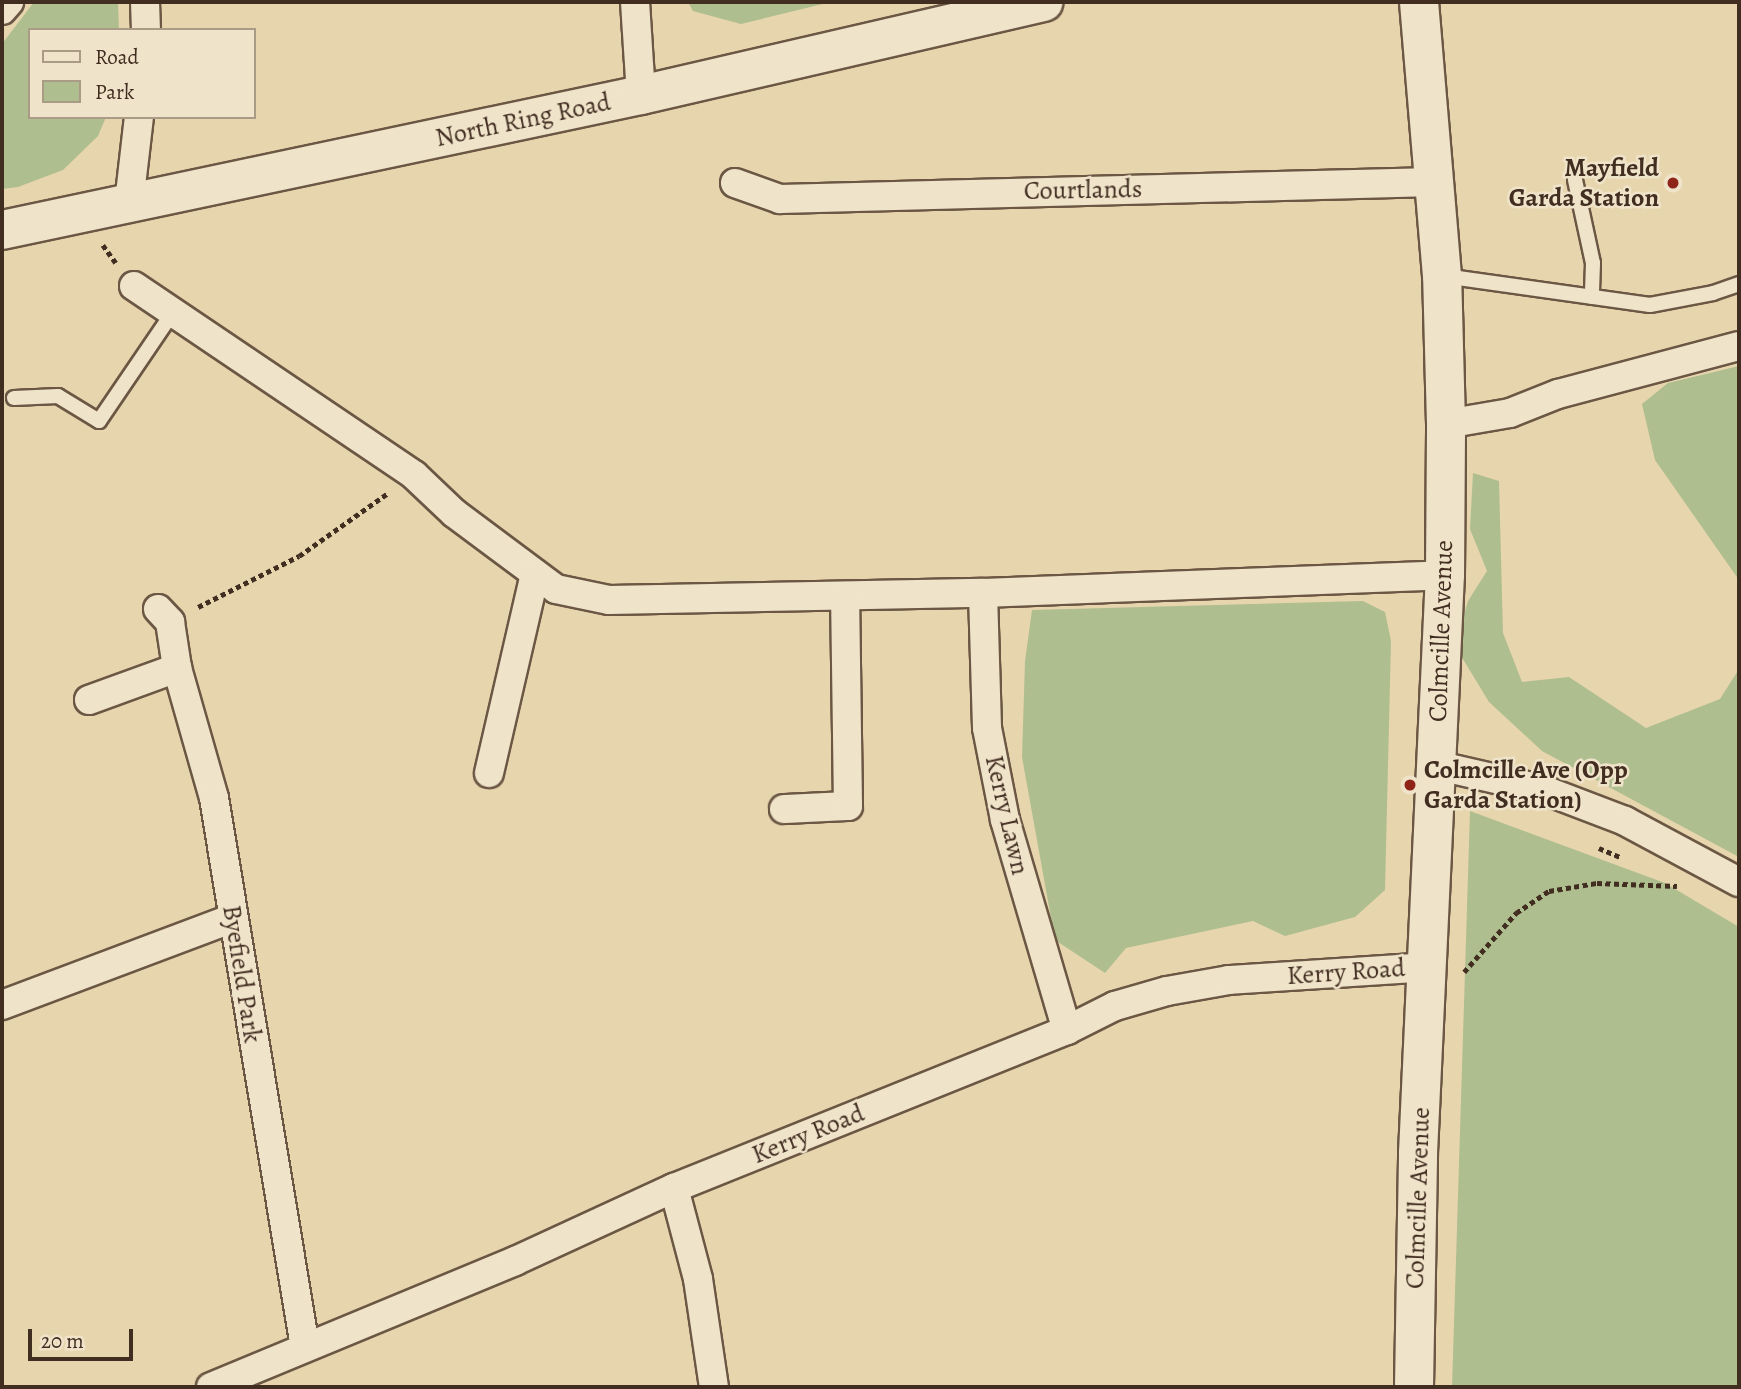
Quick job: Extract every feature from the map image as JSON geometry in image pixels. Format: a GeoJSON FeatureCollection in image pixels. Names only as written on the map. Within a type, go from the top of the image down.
{"type":"FeatureCollection","features":[{"type":"Feature","properties":{"kind":"street"},"geometry":{"type":"LineString","coordinates":[[2,10],[9,2]]}},
{"type":"Feature","properties":{"kind":"street"},"geometry":{"type":"LineString","coordinates":[[145,2],[146,28]]}},
{"type":"Feature","properties":{"kind":"street"},"geometry":{"type":"LineString","coordinates":[[635,2],[641,95]]}},
{"type":"Feature","properties":{"kind":"street","name":"North Ring Road"},"geometry":{"type":"LineString","coordinates":[[2,230],[641,95],[1043,2]]}},
{"type":"Feature","properties":{"kind":"street","name":"Colmcille Avenue"},"geometry":{"type":"LineString","coordinates":[[1414,1387],[1418,1153],[1443,974],[1435,765],[1445,575],[1446,424],[1442,276],[1419,2]]}},
{"type":"Feature","properties":{"kind":"street"},"geometry":{"type":"LineString","coordinates":[[129,203],[139,119]]}},
{"type":"Feature","properties":{"kind":"street","name":"Courtlands"},"geometry":{"type":"LineString","coordinates":[[735,183],[780,199],[1434,182]]}},
{"type":"Feature","properties":{"kind":"street"},"geometry":{"type":"LineString","coordinates":[[134,286],[414,475],[454,513],[556,589],[609,600],[983,593],[1445,575]]}},
{"type":"Feature","properties":{"kind":"street"},"geometry":{"type":"LineString","coordinates":[[1446,424],[1510,413],[1558,394],[1739,346]]}},
{"type":"Feature","properties":{"kind":"street"},"geometry":{"type":"LineString","coordinates":[[489,773],[535,574]]}},
{"type":"Feature","properties":{"kind":"street","name":"Kerry Lawn"},"geometry":{"type":"LineString","coordinates":[[983,593],[987,728],[1004,820],[1067,1030]]}},
{"type":"Feature","properties":{"kind":"street"},"geometry":{"type":"LineString","coordinates":[[784,809],[848,806],[845,596]]}},
{"type":"Feature","properties":{"kind":"street","name":"Byefield Park"},"geometry":{"type":"LineString","coordinates":[[164,616],[214,798],[305,1346]]}},
{"type":"Feature","properties":{"kind":"street"},"geometry":{"type":"LineString","coordinates":[[89,700],[177,668]]}},
{"type":"Feature","properties":{"kind":"street"},"geometry":{"type":"LineString","coordinates":[[1435,765],[1544,790],[1613,817],[1739,883]]}},
{"type":"Feature","properties":{"kind":"street"},"geometry":{"type":"LineString","coordinates":[[2,1004],[233,918]]}},
{"type":"Feature","properties":{"kind":"street","name":"Kerry Road"},"geometry":{"type":"LineString","coordinates":[[211,1387],[515,1261],[674,1188],[1067,1030],[1115,1006],[1167,990],[1204,984],[1443,974]]}},
{"type":"Feature","properties":{"kind":"street"},"geometry":{"type":"LineString","coordinates":[[674,1188],[698,1279],[714,1387]]}},
{"type":"Feature","properties":{"kind":"lane"},"geometry":{"type":"LineString","coordinates":[[1575,180],[1593,263],[1592,297]]}},
{"type":"Feature","properties":{"kind":"lane"},"geometry":{"type":"LineString","coordinates":[[1442,276],[1650,305],[1713,293],[1739,284]]}},
{"type":"Feature","properties":{"kind":"lane"},"geometry":{"type":"LineString","coordinates":[[14,398],[58,396],[99,421],[173,312]]}},
{"type":"Feature","properties":{"kind":"path"},"geometry":{"type":"LineString","coordinates":[[79,215],[134,286]]}},
{"type":"Feature","properties":{"kind":"path"},"geometry":{"type":"LineString","coordinates":[[164,616],[299,556],[414,475]]}},
{"type":"Feature","properties":{"kind":"path"},"geometry":{"type":"LineString","coordinates":[[1596,847],[1621,858]]}},
{"type":"Feature","properties":{"kind":"path"},"geometry":{"type":"LineString","coordinates":[[1443,974],[1469,963],[1507,921],[1549,891],[1597,883],[1684,886],[1672,880]]}},
{"type":"Feature","properties":{"kind":"green space"},"geometry":{"type":"Polygon","coordinates":[[[34,2],[118,2],[119,28],[28,28],[28,119],[105,119],[98,136],[63,170],[18,187],[2,189],[2,44],[34,2]]]}},
{"type":"Feature","properties":{"kind":"green space"},"geometry":{"type":"Polygon","coordinates":[[[688,2],[831,2],[741,24],[693,11],[688,2]]]}},
{"type":"Feature","properties":{"kind":"green space"},"geometry":{"type":"Polygon","coordinates":[[[1739,366],[1739,580],[1655,460],[1642,404],[1668,383],[1739,366]]]}},
{"type":"Feature","properties":{"kind":"green space"},"geometry":{"type":"Polygon","coordinates":[[[1473,473],[1499,481],[1503,633],[1522,682],[1569,677],[1646,728],[1720,699],[1739,669],[1739,857],[1542,751],[1489,702],[1455,646],[1468,601],[1487,571],[1470,529],[1473,473]]]}},
{"type":"Feature","properties":{"kind":"green space"},"geometry":{"type":"Polygon","coordinates":[[[1363,601],[1385,612],[1391,641],[1385,890],[1355,917],[1285,936],[1253,921],[1126,948],[1105,973],[1055,940],[1022,757],[1025,661],[1032,610],[1363,601]]]}},
{"type":"Feature","properties":{"kind":"green space"},"geometry":{"type":"Polygon","coordinates":[[[1470,811],[1665,883],[1739,927],[1739,1387],[1452,1387],[1470,811]]]}},
{"type":"Feature","properties":{"kind":"place","name":"Mayfield Garda Station"},"geometry":{"type":"Point","coordinates":[1673,183]}},
{"type":"Feature","properties":{"kind":"place","name":"Colmcille Ave (Opp Garda Station)"},"geometry":{"type":"Point","coordinates":[1410,785]}}]}
